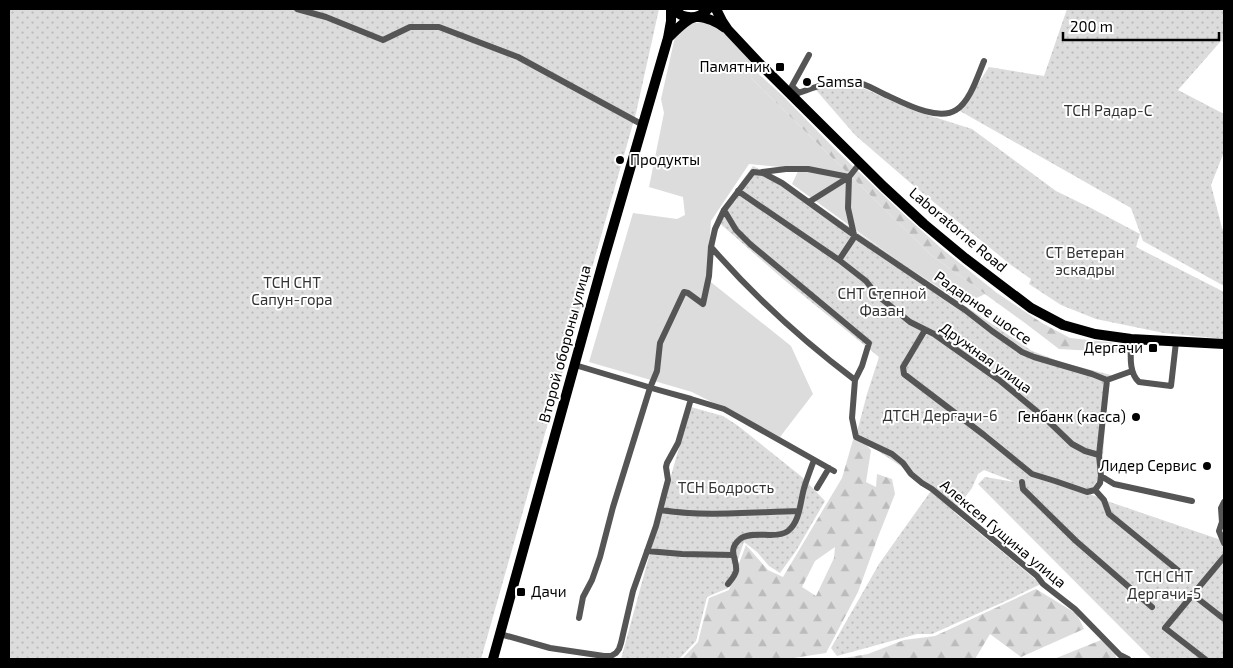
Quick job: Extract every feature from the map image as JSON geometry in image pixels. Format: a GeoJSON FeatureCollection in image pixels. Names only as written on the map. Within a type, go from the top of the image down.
{"type":"FeatureCollection","features":[{"type":"Feature","properties":{"kind":"main road","name":"Второй обороны улица"},"geometry":{"type":"LineString","coordinates":[[493,659],[668,38],[672,9]]}},
{"type":"Feature","properties":{"kind":"main road","name":"Laboratorne Road"},"geometry":{"type":"LineString","coordinates":[[672,9],[684,16],[696,17],[717,23],[728,30],[796,94],[860,163],[924,224],[1031,308],[1063,325],[1095,334],[1131,339],[1224,344]]}},
{"type":"Feature","properties":{"kind":"main road"},"geometry":{"type":"LineString","coordinates":[[668,38],[684,23],[703,14],[708,9]]}},
{"type":"Feature","properties":{"kind":"main road","name":"Laboratorne Road"},"geometry":{"type":"LineString","coordinates":[[716,9],[728,30]]}},
{"type":"Feature","properties":{"kind":"street"},"geometry":{"type":"LineString","coordinates":[[297,9],[326,17],[383,40],[410,27],[439,27],[518,57],[643,125]]}},
{"type":"Feature","properties":{"kind":"street"},"geometry":{"type":"LineString","coordinates":[[809,55],[792,86],[796,94],[846,80],[858,82],[904,103],[940,115],[957,110],[962,105],[973,88],[984,61]]}},
{"type":"Feature","properties":{"kind":"street"},"geometry":{"type":"LineString","coordinates":[[809,202],[849,177],[860,163]]}},
{"type":"Feature","properties":{"kind":"street"},"geometry":{"type":"LineString","coordinates":[[579,618],[583,597],[592,580],[600,557],[613,507],[657,371],[660,343],[684,292],[702,304],[709,276],[711,246],[715,229],[724,210],[753,172],[808,169],[849,177]]}},
{"type":"Feature","properties":{"kind":"street","name":"Радарное шоссе"},"geometry":{"type":"LineString","coordinates":[[758,172],[782,183],[854,235],[965,310],[1022,352],[1107,380]]}},
{"type":"Feature","properties":{"kind":"street"},"geometry":{"type":"LineString","coordinates":[[839,260],[854,235],[848,208],[849,177]]}},
{"type":"Feature","properties":{"kind":"street","name":"Дружная улица"},"geometry":{"type":"LineString","coordinates":[[738,191],[839,260],[866,281],[877,295],[910,322],[934,334],[1000,380],[1072,444],[1085,451],[1099,455]]}},
{"type":"Feature","properties":{"kind":"street"},"geometry":{"type":"LineString","coordinates":[[711,246],[746,284],[802,337],[855,380],[862,366],[869,343],[736,230],[724,210]]}},
{"type":"Feature","properties":{"kind":"street"},"geometry":{"type":"LineString","coordinates":[[925,330],[902,367],[904,374],[1032,474],[1088,492],[1095,490],[1100,483],[1099,455],[1107,380],[1132,371]]}},
{"type":"Feature","properties":{"kind":"street"},"geometry":{"type":"LineString","coordinates":[[1131,339],[1132,371],[1136,379],[1139,382],[1171,386],[1176,342]]}},
{"type":"Feature","properties":{"kind":"street"},"geometry":{"type":"LineString","coordinates":[[575,365],[691,399],[728,412],[832,469],[817,488]]}},
{"type":"Feature","properties":{"kind":"street","name":"Алексея Гущина улица"},"geometry":{"type":"LineString","coordinates":[[855,380],[852,418],[856,437],[892,454],[922,484],[932,489],[1037,576],[1043,584],[1075,610],[1120,655],[1128,659]]}},
{"type":"Feature","properties":{"kind":"street"},"geometry":{"type":"LineString","coordinates":[[500,634],[550,648],[611,656],[619,649],[631,598],[656,526],[668,480],[666,467],[678,443],[691,399]]}},
{"type":"Feature","properties":{"kind":"street"},"geometry":{"type":"LineString","coordinates":[[728,584],[736,571],[736,562],[733,555],[738,542],[744,537],[778,535],[789,531],[793,526],[814,460]]}},
{"type":"Feature","properties":{"kind":"street"},"geometry":{"type":"LineString","coordinates":[[1101,476],[1114,484],[1192,501]]}},
{"type":"Feature","properties":{"kind":"street"},"geometry":{"type":"LineString","coordinates":[[1022,482],[1023,489],[1076,541],[1152,606]]}},
{"type":"Feature","properties":{"kind":"street"},"geometry":{"type":"LineString","coordinates":[[1095,490],[1104,500],[1108,514],[1180,572]]}},
{"type":"Feature","properties":{"kind":"street"},"geometry":{"type":"LineString","coordinates":[[1224,502],[1221,508],[1222,522],[1219,531],[1224,543]]}},
{"type":"Feature","properties":{"kind":"street"},"geometry":{"type":"LineString","coordinates":[[660,510],[698,514],[799,511]]}},
{"type":"Feature","properties":{"kind":"street"},"geometry":{"type":"LineString","coordinates":[[647,551],[733,555]]}},
{"type":"Feature","properties":{"kind":"street"},"geometry":{"type":"LineString","coordinates":[[1205,659],[1165,628],[1224,557]]}},
{"type":"Feature","properties":{"kind":"street"},"geometry":{"type":"LineString","coordinates":[[1192,594],[1224,619]]}},
{"type":"Feature","properties":{"kind":"green space","name":"ТСН СНТ Сапун-гора"},"geometry":{"type":"Polygon","coordinates":[[[9,9],[659,9],[636,113],[481,659],[9,659],[9,9]]]}},
{"type":"Feature","properties":{"kind":"green space","name":"ТСН Радар-С"},"geometry":{"type":"Polygon","coordinates":[[[1067,9],[1224,9],[1224,42],[1221,41],[1178,90],[1224,114],[1224,152],[1211,185],[1224,231],[1224,286],[1143,241],[1131,208],[960,111],[989,67],[1044,76],[1067,9]]]}},
{"type":"Feature","properties":{"kind":"green space"},"geometry":{"type":"Polygon","coordinates":[[[693,23],[716,26],[751,58],[751,78],[931,255],[985,294],[964,304],[900,262],[792,184],[799,169],[749,164],[711,221],[707,279],[791,346],[813,394],[780,437],[692,392],[589,362],[633,213],[677,219],[685,215],[683,197],[649,187],[664,113],[661,99],[675,37],[683,28],[693,23]]]}},
{"type":"Feature","properties":{"kind":"green space"},"geometry":{"type":"Polygon","coordinates":[[[752,68],[901,212],[941,248],[997,293],[1042,323],[1070,338],[1127,344],[1128,353],[1059,349],[931,255],[751,78],[752,68]]]}},
{"type":"Feature","properties":{"kind":"green space","name":"СТ Ветеран эскадры"},"geometry":{"type":"Polygon","coordinates":[[[836,84],[856,85],[915,111],[972,129],[1056,191],[1140,234],[1136,247],[1224,292],[1224,339],[1164,333],[1096,319],[1061,305],[1029,284],[1031,279],[914,186],[855,135],[816,90],[836,84]]]}},
{"type":"Feature","properties":{"kind":"green space"},"geometry":{"type":"Polygon","coordinates":[[[753,166],[787,184],[1032,351],[1064,363],[1111,375],[1106,407],[1103,456],[1094,453],[1098,456],[1099,477],[1092,490],[1044,480],[1224,541],[1224,659],[1152,659],[978,484],[985,477],[1015,482],[984,470],[978,474],[972,488],[954,512],[1041,584],[932,634],[917,634],[837,656],[831,648],[879,564],[933,488],[856,436],[879,357],[783,279],[716,220],[720,211],[753,166]]]}},
{"type":"Feature","properties":{"kind":"green space","name":"ТСН Бодрость"},"geometry":{"type":"Polygon","coordinates":[[[691,407],[723,416],[737,425],[802,477],[825,501],[796,551],[780,573],[769,566],[757,552],[744,542],[728,588],[707,597],[696,641],[679,659],[621,659],[674,465],[691,407]]]}},
{"type":"Feature","properties":{"kind":"green space"},"geometry":{"type":"Polygon","coordinates":[[[855,433],[871,450],[866,482],[876,487],[877,474],[892,479],[895,494],[858,592],[826,653],[787,659],[682,659],[698,642],[709,598],[729,590],[746,545],[768,570],[783,577],[842,478],[855,433]],[[835,547],[815,561],[802,587],[816,596],[834,558],[835,547]]]}},
{"type":"Feature","properties":{"kind":"green space"},"geometry":{"type":"Polygon","coordinates":[[[1036,589],[1077,614],[1084,629],[1021,657],[990,634],[975,659],[838,659],[868,654],[904,640],[935,636],[1036,589]]]}},
{"type":"Feature","properties":{"kind":"green space"},"geometry":{"type":"Polygon","coordinates":[[[1101,640],[1115,651],[1116,659],[1054,659],[1101,640]]]}},
{"type":"Feature","properties":{"kind":"place","name":"Памятник"},"geometry":{"type":"Point","coordinates":[780,67]}},
{"type":"Feature","properties":{"kind":"place","name":"Samsa"},"geometry":{"type":"Point","coordinates":[807,82]}},
{"type":"Feature","properties":{"kind":"place","name":"Продукты"},"geometry":{"type":"Point","coordinates":[620,160]}},
{"type":"Feature","properties":{"kind":"place","name":"Дергачи"},"geometry":{"type":"Point","coordinates":[1153,348]}},
{"type":"Feature","properties":{"kind":"place","name":"Генбанк (касса)"},"geometry":{"type":"Point","coordinates":[1136,417]}},
{"type":"Feature","properties":{"kind":"place","name":"Лидер Сервис"},"geometry":{"type":"Point","coordinates":[1207,466]}},
{"type":"Feature","properties":{"kind":"place","name":"Дачи"},"geometry":{"type":"Point","coordinates":[521,592]}},
{"type":"Feature","properties":{"kind":"park label","name":"СНТ Степной Фазан"},"geometry":{"type":"Point","coordinates":[882,302]}},
{"type":"Feature","properties":{"kind":"park label","name":"ДТСН Дергачи-6"},"geometry":{"type":"Point","coordinates":[940,416]}},
{"type":"Feature","properties":{"kind":"park label","name":"ТСН СНТ Дергачи-5"},"geometry":{"type":"Point","coordinates":[1164,586]}}]}
